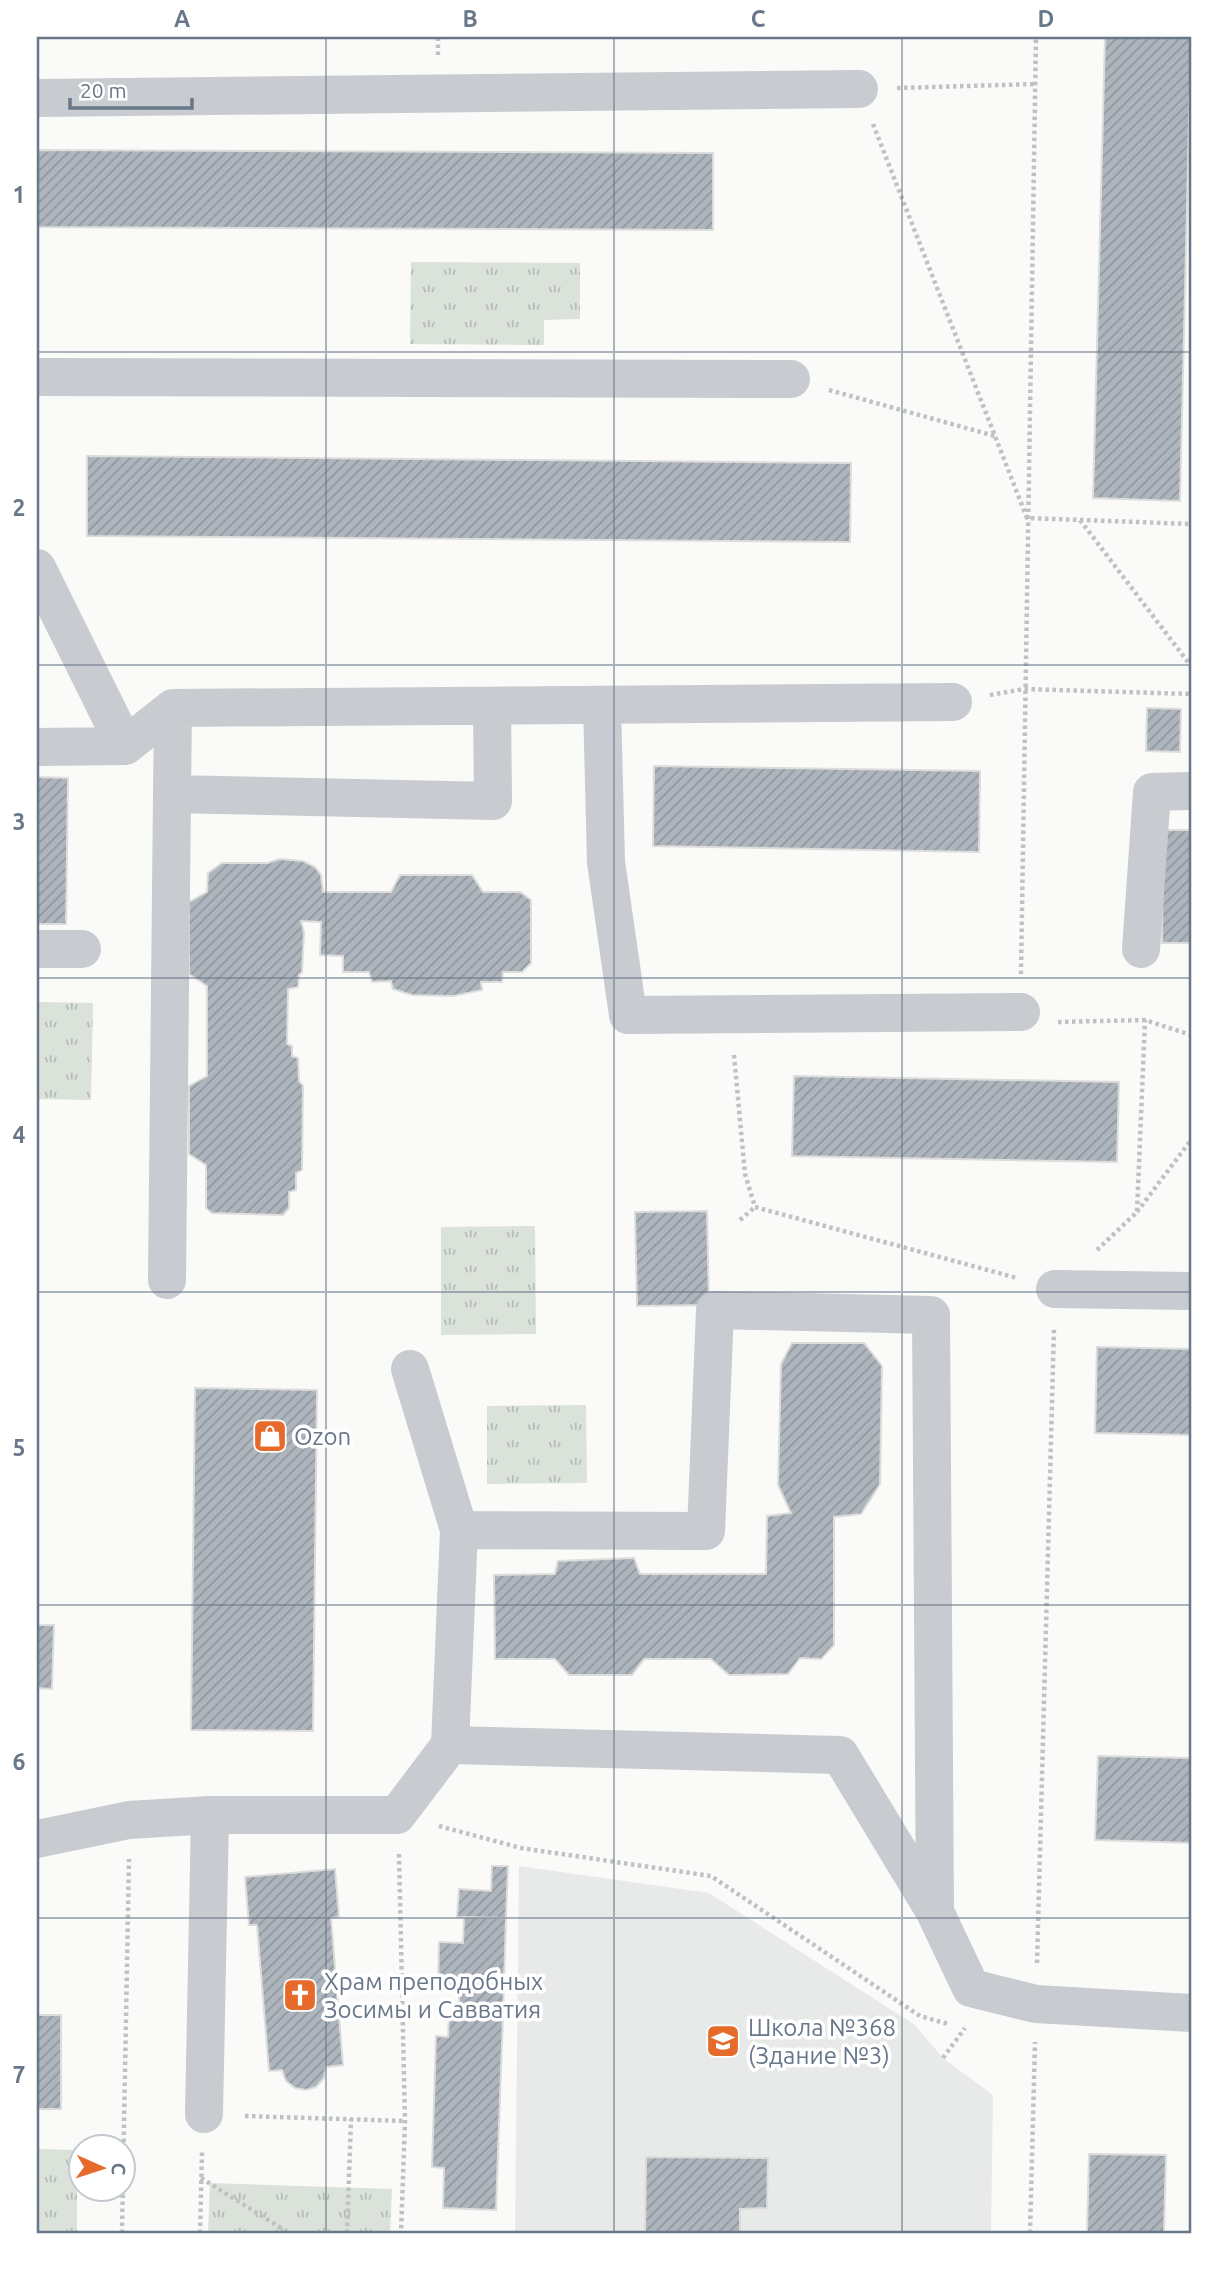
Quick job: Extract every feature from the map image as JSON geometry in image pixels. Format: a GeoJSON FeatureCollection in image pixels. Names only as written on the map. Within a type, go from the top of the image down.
{"type":"FeatureCollection","features":[{"type":"Feature","properties":{"kind":"lane"},"geometry":{"type":"LineString","coordinates":[[37,97],[859,89]]}},
{"type":"Feature","properties":{"kind":"lane"},"geometry":{"type":"LineString","coordinates":[[37,377],[791,379]]}},
{"type":"Feature","properties":{"kind":"lane"},"geometry":{"type":"LineString","coordinates":[[37,568],[125,746]]}},
{"type":"Feature","properties":{"kind":"lane"},"geometry":{"type":"LineString","coordinates":[[37,747],[125,746],[173,708],[953,702]]}},
{"type":"Feature","properties":{"kind":"lane"},"geometry":{"type":"LineString","coordinates":[[602,705],[606,862],[628,1015],[1021,1012]]}},
{"type":"Feature","properties":{"kind":"lane"},"geometry":{"type":"LineString","coordinates":[[172,794],[493,801],[492,707]]}},
{"type":"Feature","properties":{"kind":"lane"},"geometry":{"type":"LineString","coordinates":[[167,1280],[173,708]]}},
{"type":"Feature","properties":{"kind":"lane"},"geometry":{"type":"LineString","coordinates":[[1141,949],[1152,792],[1191,791]]}},
{"type":"Feature","properties":{"kind":"lane"},"geometry":{"type":"LineString","coordinates":[[37,949],[82,949]]}},
{"type":"Feature","properties":{"kind":"lane"},"geometry":{"type":"LineString","coordinates":[[1055,1289],[1191,1291]]}},
{"type":"Feature","properties":{"kind":"lane"},"geometry":{"type":"LineString","coordinates":[[459,1530],[706,1531],[715,1310],[931,1315],[935,1912]]}},
{"type":"Feature","properties":{"kind":"lane"},"geometry":{"type":"LineString","coordinates":[[37,1839],[129,1820],[210,1815],[398,1832],[450,1745],[459,1530],[410,1369]]}},
{"type":"Feature","properties":{"kind":"lane"},"geometry":{"type":"LineString","coordinates":[[450,1745],[840,1755],[935,1912],[971,1988],[1036,2004],[1191,2013]]}},
{"type":"Feature","properties":{"kind":"lane"},"geometry":{"type":"LineString","coordinates":[[204,2114],[210,1815]]}},
{"type":"Feature","properties":{"kind":"path"},"geometry":{"type":"LineString","coordinates":[[1021,937],[1037,37]]}},
{"type":"Feature","properties":{"kind":"path"},"geometry":{"type":"LineString","coordinates":[[1027,518],[859,89],[1036,84]]}},
{"type":"Feature","properties":{"kind":"path"},"geometry":{"type":"LineString","coordinates":[[791,379],[995,436]]}},
{"type":"Feature","properties":{"kind":"path"},"geometry":{"type":"LineString","coordinates":[[1027,518],[1191,524]]}},
{"type":"Feature","properties":{"kind":"path"},"geometry":{"type":"LineString","coordinates":[[1079,519],[1191,666]]}},
{"type":"Feature","properties":{"kind":"path"},"geometry":{"type":"LineString","coordinates":[[953,702],[1024,690],[1191,695]]}},
{"type":"Feature","properties":{"kind":"path"},"geometry":{"type":"LineString","coordinates":[[1137,1212],[1144,1020],[1191,1035]]}},
{"type":"Feature","properties":{"kind":"path"},"geometry":{"type":"LineString","coordinates":[[1055,1289],[1137,1212],[1191,1140]]}},
{"type":"Feature","properties":{"kind":"path"},"geometry":{"type":"LineString","coordinates":[[740,1220],[755,1207]]}},
{"type":"Feature","properties":{"kind":"path"},"geometry":{"type":"LineString","coordinates":[[122,2233],[129,1820]]}},
{"type":"Feature","properties":{"kind":"path"},"geometry":{"type":"LineString","coordinates":[[400,2232],[405,2121],[398,1832],[711,1876],[920,2015],[965,2028]]}},
{"type":"Feature","properties":{"kind":"path"},"geometry":{"type":"LineString","coordinates":[[1030,2233],[1036,2004]]}},
{"type":"Feature","properties":{"kind":"path"},"geometry":{"type":"LineString","coordinates":[[943,2057],[965,2028],[977,2024]]}},
{"type":"Feature","properties":{"kind":"path"},"geometry":{"type":"LineString","coordinates":[[200,2233],[204,2114],[405,2121]]}},
{"type":"Feature","properties":{"kind":"path"},"geometry":{"type":"LineString","coordinates":[[347,2233],[351,2119]]}},
{"type":"Feature","properties":{"kind":"path"},"geometry":{"type":"LineString","coordinates":[[201,2178],[289,2233]]}},
{"type":"Feature","properties":{"kind":"shaded area","name":"Школа №368 (Здание №3)"},"geometry":{"type":"Polygon","coordinates":[[[519,1866],[709,1893],[915,2025],[943,2058],[993,2095],[991,2233],[515,2233],[519,1866]]]}},
{"type":"Feature","properties":{"kind":"green space"},"geometry":{"type":"Polygon","coordinates":[[[411,262],[580,263],[580,319],[544,320],[544,345],[410,344],[411,262]]]}},
{"type":"Feature","properties":{"kind":"green space"},"geometry":{"type":"Polygon","coordinates":[[[37,1002],[93,1003],[91,1100],[37,1099],[37,1002]]]}},
{"type":"Feature","properties":{"kind":"green space"},"geometry":{"type":"Polygon","coordinates":[[[535,1226],[536,1334],[441,1335],[441,1227],[535,1226]]]}},
{"type":"Feature","properties":{"kind":"green space"},"geometry":{"type":"Polygon","coordinates":[[[586,1405],[587,1483],[487,1484],[487,1406],[586,1405]]]}},
{"type":"Feature","properties":{"kind":"green space"},"geometry":{"type":"Polygon","coordinates":[[[37,2149],[66,2150],[66,2204],[77,2204],[77,2233],[37,2233],[37,2149]]]}},
{"type":"Feature","properties":{"kind":"green space"},"geometry":{"type":"Polygon","coordinates":[[[210,2183],[392,2189],[390,2233],[208,2233],[210,2183]]]}},
{"type":"Feature","properties":{"kind":"building"},"geometry":{"type":"Polygon","coordinates":[[[1105,37],[1191,37],[1180,501],[1093,498],[1105,37]]]}},
{"type":"Feature","properties":{"kind":"building"},"geometry":{"type":"Polygon","coordinates":[[[37,150],[713,153],[713,230],[37,227],[37,150]]]}},
{"type":"Feature","properties":{"kind":"building"},"geometry":{"type":"Polygon","coordinates":[[[87,456],[851,463],[850,542],[87,536],[87,456]]]}},
{"type":"Feature","properties":{"kind":"building"},"geometry":{"type":"Polygon","coordinates":[[[1147,708],[1181,709],[1180,752],[1146,751],[1147,708]]]}},
{"type":"Feature","properties":{"kind":"building"},"geometry":{"type":"Polygon","coordinates":[[[654,766],[980,771],[979,852],[653,846],[654,766]]]}},
{"type":"Feature","properties":{"kind":"building"},"geometry":{"type":"Polygon","coordinates":[[[37,777],[68,778],[66,924],[37,924],[37,777]]]}},
{"type":"Feature","properties":{"kind":"building"},"geometry":{"type":"Polygon","coordinates":[[[1163,830],[1191,830],[1191,943],[1162,943],[1163,830]]]}},
{"type":"Feature","properties":{"kind":"building"},"geometry":{"type":"Polygon","coordinates":[[[279,859],[303,861],[315,867],[321,875],[323,892],[391,892],[400,875],[472,875],[483,892],[520,892],[531,900],[531,963],[522,972],[503,972],[502,982],[481,982],[482,990],[453,996],[412,995],[393,989],[391,981],[372,982],[369,972],[343,972],[343,956],[320,955],[321,922],[301,921],[304,932],[302,972],[299,975],[298,987],[288,989],[287,1044],[292,1046],[292,1056],[298,1058],[299,1081],[303,1086],[302,1170],[296,1173],[296,1190],[289,1192],[289,1208],[283,1215],[212,1213],[206,1208],[206,1165],[189,1154],[189,1086],[207,1076],[207,986],[189,974],[189,902],[207,892],[208,873],[222,863],[268,863],[279,859]]]}},
{"type":"Feature","properties":{"kind":"building"},"geometry":{"type":"Polygon","coordinates":[[[794,1076],[1119,1082],[1117,1162],[792,1156],[794,1076]]]}},
{"type":"Feature","properties":{"kind":"building"},"geometry":{"type":"Polygon","coordinates":[[[707,1211],[709,1305],[637,1306],[635,1212],[707,1211]]]}},
{"type":"Feature","properties":{"kind":"building"},"geometry":{"type":"Polygon","coordinates":[[[792,1343],[864,1343],[882,1366],[880,1484],[861,1514],[834,1517],[834,1645],[821,1659],[800,1658],[788,1674],[729,1675],[711,1659],[644,1659],[632,1675],[569,1675],[555,1659],[495,1659],[494,1575],[555,1574],[558,1561],[634,1558],[640,1574],[766,1574],[767,1516],[791,1513],[778,1485],[781,1364],[792,1343]]]}},
{"type":"Feature","properties":{"kind":"building"},"geometry":{"type":"Polygon","coordinates":[[[1097,1347],[1191,1349],[1191,1435],[1095,1433],[1097,1347]]]}},
{"type":"Feature","properties":{"kind":"building"},"geometry":{"type":"Polygon","coordinates":[[[195,1388],[317,1390],[313,1731],[191,1730],[195,1388]]]}},
{"type":"Feature","properties":{"kind":"building"},"geometry":{"type":"Polygon","coordinates":[[[37,1625],[54,1625],[52,1689],[37,1688],[37,1625]]]}},
{"type":"Feature","properties":{"kind":"building"},"geometry":{"type":"Polygon","coordinates":[[[1098,1756],[1191,1758],[1191,1843],[1095,1840],[1098,1756]]]}},
{"type":"Feature","properties":{"kind":"building"},"geometry":{"type":"Polygon","coordinates":[[[492,1866],[508,1866],[506,1918],[457,1917],[459,1889],[491,1891],[492,1866]]]}},
{"type":"Feature","properties":{"kind":"building","name":"Храм преподобных Зосимы и Савватия"},"geometry":{"type":"Polygon","coordinates":[[[335,1869],[339,1917],[331,1918],[343,2065],[326,2067],[324,2078],[316,2087],[306,2090],[295,2088],[286,2081],[282,2070],[269,2071],[257,1925],[249,1925],[245,1877],[335,1869]]]}},
{"type":"Feature","properties":{"kind":"building"},"geometry":{"type":"Polygon","coordinates":[[[464,1917],[506,1918],[503,2015],[459,2014],[459,1989],[438,1989],[439,1942],[463,1943],[464,1917]]]}},
{"type":"Feature","properties":{"kind":"building"},"geometry":{"type":"Polygon","coordinates":[[[449,2014],[503,2015],[496,2210],[443,2208],[444,2168],[432,2167],[436,2036],[448,2037],[449,2014]]]}},
{"type":"Feature","properties":{"kind":"building"},"geometry":{"type":"Polygon","coordinates":[[[37,2015],[61,2015],[61,2109],[37,2109],[37,2015]]]}},
{"type":"Feature","properties":{"kind":"building"},"geometry":{"type":"Polygon","coordinates":[[[1089,2154],[1166,2155],[1164,2233],[1087,2233],[1089,2154]]]}},
{"type":"Feature","properties":{"kind":"building"},"geometry":{"type":"Polygon","coordinates":[[[646,2157],[768,2158],[767,2208],[740,2209],[740,2233],[645,2233],[646,2157]]]}},
{"type":"Feature","properties":{"kind":"place","name":"Ozon"},"geometry":{"type":"Point","coordinates":[270,1436]}},
{"type":"Feature","properties":{"kind":"place","name":"Храм преподобных Зосимы и Савватия"},"geometry":{"type":"Point","coordinates":[300,1995]}},
{"type":"Feature","properties":{"kind":"place","name":"Школа №368 (Здание №3)"},"geometry":{"type":"Point","coordinates":[723,2041]}}]}
